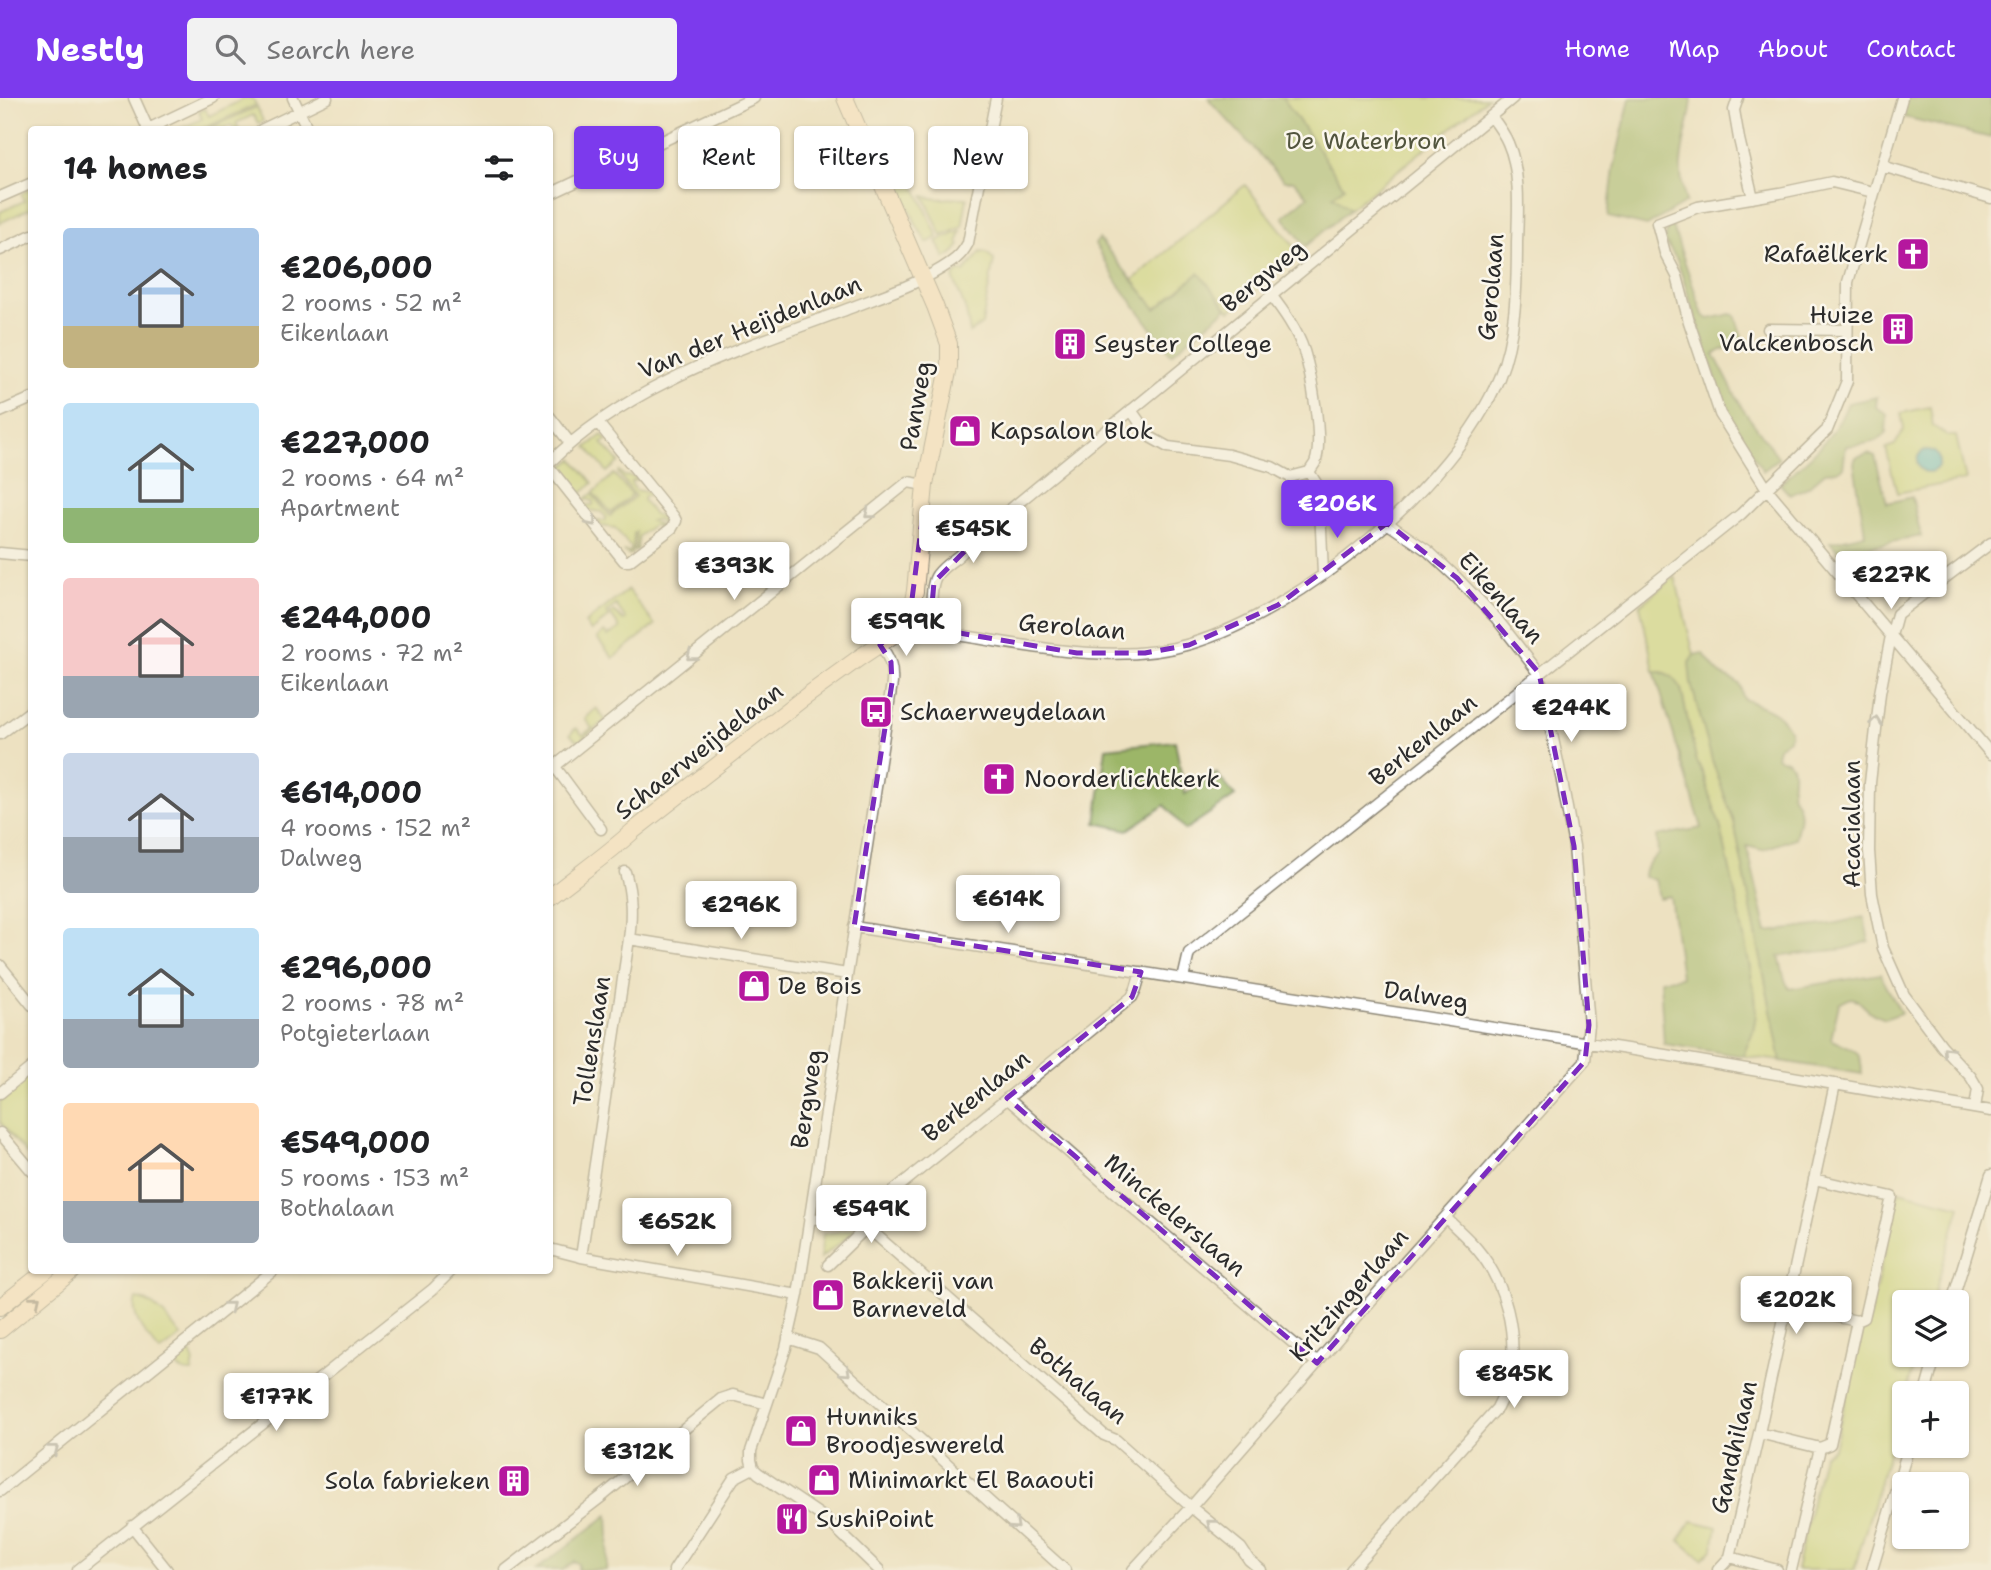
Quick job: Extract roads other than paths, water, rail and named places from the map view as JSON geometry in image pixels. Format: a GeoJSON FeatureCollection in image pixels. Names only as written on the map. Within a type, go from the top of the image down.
{"type":"FeatureCollection","features":[{"type":"Feature","properties":{"kind":"street"},"geometry":{"type":"LineString","coordinates":[[134,98],[146,126]]}},
{"type":"Feature","properties":{"kind":"street"},"geometry":{"type":"LineString","coordinates":[[153,126],[213,98]]}},
{"type":"Feature","properties":{"kind":"street"},"geometry":{"type":"LineString","coordinates":[[293,98],[306,126]]}},
{"type":"Feature","properties":{"kind":"street"},"geometry":{"type":"LineString","coordinates":[[269,126],[327,98]]}},
{"type":"Feature","properties":{"kind":"street"},"geometry":{"type":"LineString","coordinates":[[553,193],[754,98]]}},
{"type":"Feature","properties":{"kind":"street","name":"Panweg"},"geometry":{"type":"LineString","coordinates":[[845,98],[949,344],[948,367],[925,485],[915,591],[909,615],[898,632],[880,645]]}},
{"type":"Feature","properties":{"kind":"street","name":"Van der Heijdenlaan"},"geometry":{"type":"LineString","coordinates":[[553,459],[570,443],[630,400],[711,361],[923,279],[953,261],[968,243],[996,98]]}},
{"type":"Feature","properties":{"kind":"street","name":"Bergweg"},"geometry":{"type":"LineString","coordinates":[[970,533],[996,521],[1513,98]]}},
{"type":"Feature","properties":{"kind":"street"},"geometry":{"type":"LineString","coordinates":[[1738,98],[1734,110],[1735,120],[1753,198]]}},
{"type":"Feature","properties":{"kind":"street","name":"Berkenlaan"},"geometry":{"type":"LineString","coordinates":[[1183,979],[1189,953],[1741,514],[1827,430],[1847,381],[1848,282],[1902,98]]}},
{"type":"Feature","properties":{"kind":"street","name":"Gerolaan"},"geometry":{"type":"LineString","coordinates":[[970,533],[965,551],[937,575],[934,582],[931,619],[935,630],[1077,653],[1145,653],[1189,645],[1233,629],[1278,605],[1323,574],[1387,523],[1435,475],[1460,445],[1482,414],[1507,354],[1516,295],[1518,216],[1515,170],[1508,143],[1491,116]]}},
{"type":"Feature","properties":{"kind":"street"},"geometry":{"type":"LineString","coordinates":[[1882,166],[1991,198]]}},
{"type":"Feature","properties":{"kind":"street"},"geometry":{"type":"LineString","coordinates":[[1873,192],[1832,182],[1698,207],[1657,223],[1665,253],[1677,276],[1689,323],[1720,414],[1768,489],[1991,754]]}},
{"type":"Feature","properties":{"kind":"street"},"geometry":{"type":"LineString","coordinates":[[0,197],[28,185]]}},
{"type":"Feature","properties":{"kind":"street"},"geometry":{"type":"LineString","coordinates":[[0,250],[28,237]]}},
{"type":"Feature","properties":{"kind":"street"},"geometry":{"type":"LineString","coordinates":[[1131,410],[1150,437],[1168,447],[1229,455],[1272,467],[1290,477],[1309,472],[1315,463],[1317,447],[1315,400],[1303,350],[1294,329],[1271,295]]}},
{"type":"Feature","properties":{"kind":"street"},"geometry":{"type":"LineString","coordinates":[[1768,329],[1847,330]]}},
{"type":"Feature","properties":{"kind":"street"},"geometry":{"type":"LineString","coordinates":[[0,412],[28,400]]}},
{"type":"Feature","properties":{"kind":"street"},"geometry":{"type":"LineString","coordinates":[[553,421],[570,443]]}},
{"type":"Feature","properties":{"kind":"street"},"geometry":{"type":"LineString","coordinates":[[553,472],[624,561],[629,561],[673,528],[676,521],[674,517],[598,423]]}},
{"type":"Feature","properties":{"kind":"street"},"geometry":{"type":"LineString","coordinates":[[1309,472],[1325,497],[1320,507],[1323,574]]}},
{"type":"Feature","properties":{"kind":"street"},"geometry":{"type":"LineString","coordinates":[[553,761],[908,482],[925,485]]}},
{"type":"Feature","properties":{"kind":"street","name":"Eikenlaan"},"geometry":{"type":"LineString","coordinates":[[1325,497],[1337,497],[1387,523],[1428,551],[1496,618],[1539,673],[1574,846],[1589,1025],[1588,1043]]}},
{"type":"Feature","properties":{"kind":"street"},"geometry":{"type":"LineString","coordinates":[[922,521],[970,533]]}},
{"type":"Feature","properties":{"kind":"street","name":"Acacialaan"},"geometry":{"type":"LineString","coordinates":[[1975,1108],[1978,1089],[1972,1077],[1942,1046],[1903,995],[1883,948],[1872,894],[1868,851],[1870,783],[1880,693],[1897,614],[1991,543]]}},
{"type":"Feature","properties":{"kind":"street"},"geometry":{"type":"LineString","coordinates":[[0,553],[28,556]]}},
{"type":"Feature","properties":{"kind":"street","name":"Bergweg"},"geometry":{"type":"LineString","coordinates":[[753,1468],[751,1451],[788,1338],[798,1295],[848,975],[892,683],[891,662],[880,645]]}},
{"type":"Feature","properties":{"kind":"street","name":"Schaerweijdelaan"},"geometry":{"type":"LineString","coordinates":[[553,895],[802,700],[880,645]]}},
{"type":"Feature","properties":{"kind":"street"},"geometry":{"type":"LineString","coordinates":[[0,734],[28,713]]}},
{"type":"Feature","properties":{"kind":"street"},"geometry":{"type":"LineString","coordinates":[[553,763],[601,830]]}},
{"type":"Feature","properties":{"kind":"street","name":"Tollenslaan"},"geometry":{"type":"LineString","coordinates":[[581,1257],[629,939],[632,912],[630,888],[625,872]]}},
{"type":"Feature","properties":{"kind":"street","name":"Dalweg"},"geometry":{"type":"LineString","coordinates":[[854,927],[1588,1043],[1991,1111]]}},
{"type":"Feature","properties":{"kind":"street"},"geometry":{"type":"LineString","coordinates":[[629,939],[848,975]]}},
{"type":"Feature","properties":{"kind":"street"},"geometry":{"type":"LineString","coordinates":[[0,965],[28,1000]]}},
{"type":"Feature","properties":{"kind":"street","name":"Berkenlaan"},"geometry":{"type":"LineString","coordinates":[[828,1265],[862,1223],[1007,1098],[1132,997],[1141,972]]}},
{"type":"Feature","properties":{"kind":"street","name":"Kritzingerlaan"},"geometry":{"type":"LineString","coordinates":[[1133,1570],[1585,1061],[1588,1043]]}},
{"type":"Feature","properties":{"kind":"street"},"geometry":{"type":"LineString","coordinates":[[0,1093],[28,1070]]}},
{"type":"Feature","properties":{"kind":"street","name":"Gandhilaan"},"geometry":{"type":"LineString","coordinates":[[1718,1570],[1730,1557],[1835,1084]]}},
{"type":"Feature","properties":{"kind":"street","name":"Minckelerslaan"},"geometry":{"type":"LineString","coordinates":[[1007,1098],[1317,1363]]}},
{"type":"Feature","properties":{"kind":"street"},"geometry":{"type":"LineString","coordinates":[[0,1133],[28,1166]]}},
{"type":"Feature","properties":{"kind":"street"},"geometry":{"type":"LineString","coordinates":[[1956,1290],[1991,1175]]}},
{"type":"Feature","properties":{"kind":"street"},"geometry":{"type":"LineString","coordinates":[[1786,1306],[1857,1321],[1864,1318],[1892,1197],[1814,1180]]}},
{"type":"Feature","properties":{"kind":"street"},"geometry":{"type":"LineString","coordinates":[[809,1218],[862,1223]]}},
{"type":"Feature","properties":{"kind":"street"},"geometry":{"type":"LineString","coordinates":[[1351,1570],[1497,1408],[1510,1381],[1512,1354],[1506,1303],[1497,1281],[1478,1250],[1446,1218]]}},
{"type":"Feature","properties":{"kind":"street","name":"Bothalaan"},"geometry":{"type":"LineString","coordinates":[[862,1223],[1104,1435],[1116,1440],[1241,1548],[1249,1560],[1261,1570]]}},
{"type":"Feature","properties":{"kind":"street"},"geometry":{"type":"LineString","coordinates":[[553,1250],[798,1295]]}},
{"type":"Feature","properties":{"kind":"street"},"geometry":{"type":"LineString","coordinates":[[0,1307],[42,1274]]}},
{"type":"Feature","properties":{"kind":"street"},"geometry":{"type":"LineString","coordinates":[[0,1330],[68,1274]]}},
{"type":"Feature","properties":{"kind":"street"},"geometry":{"type":"LineString","coordinates":[[0,1491],[269,1274]]}},
{"type":"Feature","properties":{"kind":"street"},"geometry":{"type":"LineString","coordinates":[[78,1570],[433,1289],[448,1274]]}},
{"type":"Feature","properties":{"kind":"street"},"geometry":{"type":"LineString","coordinates":[[1759,1433],[1820,1448],[1830,1444],[1857,1321]]}},
{"type":"Feature","properties":{"kind":"street"},"geometry":{"type":"LineString","coordinates":[[788,1338],[819,1348],[1065,1570]]}},
{"type":"Feature","properties":{"kind":"street"},"geometry":{"type":"LineString","coordinates":[[506,1570],[605,1494],[721,1399],[733,1395],[767,1404]]}},
{"type":"Feature","properties":{"kind":"street"},"geometry":{"type":"LineString","coordinates":[[1791,1570],[1820,1448]]}},
{"type":"Feature","properties":{"kind":"street"},"geometry":{"type":"LineString","coordinates":[[1872,1570],[1905,1458]]}},
{"type":"Feature","properties":{"kind":"street"},"geometry":{"type":"LineString","coordinates":[[674,1570],[734,1479],[753,1468],[826,1519],[878,1570]]}},
{"type":"Feature","properties":{"kind":"street"},"geometry":{"type":"LineString","coordinates":[[132,1526],[167,1570]]}},
{"type":"Feature","properties":{"kind":"street"},"geometry":{"type":"LineString","coordinates":[[1730,1557],[1777,1570]]}},
{"type":"Feature","properties":{"kind":"water"},"geometry":{"type":"Polygon","coordinates":[[[1928,450],[1936,453],[1939,461],[1936,469],[1928,472],[1920,469],[1917,461],[1920,453],[1928,450]]]}},
{"type":"Feature","properties":{"kind":"place","name":"Rafaëlkerk"},"geometry":{"type":"Point","coordinates":[1913,254]}},
{"type":"Feature","properties":{"kind":"place","name":"Huize Valckenbosch"},"geometry":{"type":"Point","coordinates":[1898,329]}},
{"type":"Feature","properties":{"kind":"place","name":"Seyster College"},"geometry":{"type":"Point","coordinates":[1070,344]}},
{"type":"Feature","properties":{"kind":"place","name":"Kapsalon Blok"},"geometry":{"type":"Point","coordinates":[965,431]}},
{"type":"Feature","properties":{"kind":"place","name":"Schaerweydelaan"},"geometry":{"type":"Point","coordinates":[876,712]}},
{"type":"Feature","properties":{"kind":"place","name":"Noorderlichtkerk"},"geometry":{"type":"Point","coordinates":[999,779]}},
{"type":"Feature","properties":{"kind":"place","name":"De Bois"},"geometry":{"type":"Point","coordinates":[754,986]}},
{"type":"Feature","properties":{"kind":"place","name":"Bakkerij van Barneveld"},"geometry":{"type":"Point","coordinates":[828,1295]}},
{"type":"Feature","properties":{"kind":"place","name":"Hunniks Broodjeswereld"},"geometry":{"type":"Point","coordinates":[801,1431]}},
{"type":"Feature","properties":{"kind":"place","name":"Minimarkt El Baaouti"},"geometry":{"type":"Point","coordinates":[824,1480]}},
{"type":"Feature","properties":{"kind":"place","name":"Sola fabrieken"},"geometry":{"type":"Point","coordinates":[514,1481]}},
{"type":"Feature","properties":{"kind":"place","name":"SushiPoint"},"geometry":{"type":"Point","coordinates":[792,1519]}},
{"type":"Feature","properties":{"kind":"park label","name":"De Waterbron"},"geometry":{"type":"Point","coordinates":[1366,141]}}]}
